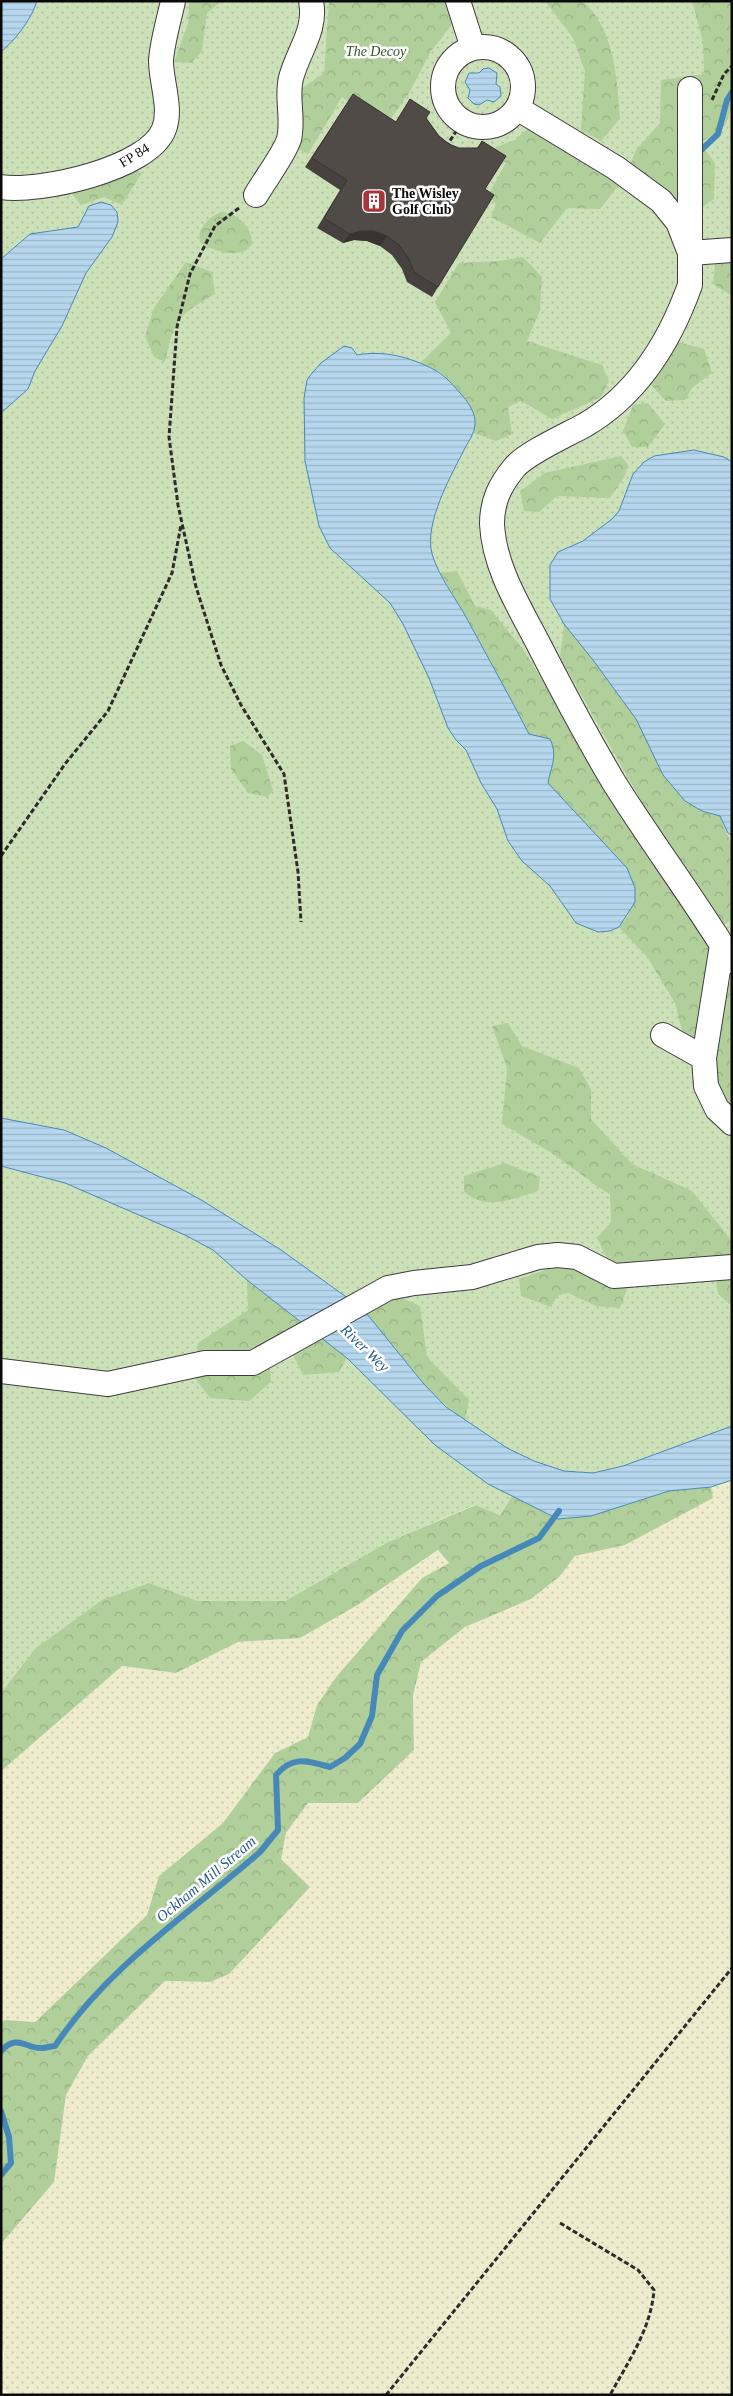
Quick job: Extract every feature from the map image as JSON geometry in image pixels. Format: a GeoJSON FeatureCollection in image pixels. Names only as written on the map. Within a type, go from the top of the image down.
{"type":"FeatureCollection","features":[{"type":"Feature","properties":{"kind":"lane","name":"FP 84"},"geometry":{"type":"LineString","coordinates":[[1,188],[48,185],[102,172],[136,157],[158,138],[164,130],[166,117],[161,60],[173,1]]}},
{"type":"Feature","properties":{"kind":"lane"},"geometry":{"type":"LineString","coordinates":[[256,195],[288,140],[290,125],[288,100],[291,78],[311,29],[314,15],[311,1]]}},
{"type":"Feature","properties":{"kind":"lane"},"geometry":{"type":"LineString","coordinates":[[458,1],[473,48]]}},
{"type":"Feature","properties":{"kind":"lane"},"geometry":{"type":"LineString","coordinates":[[486,46],[497,49],[510,56],[519,68],[522,82],[517,108],[504,123],[493,127],[480,128],[462,122],[452,112],[445,99],[443,84],[447,69],[458,55],[473,48],[486,46]]}},
{"type":"Feature","properties":{"kind":"lane"},"geometry":{"type":"LineString","coordinates":[[690,89],[690,286],[682,307],[661,350],[647,370],[623,396],[596,418],[519,462],[502,482],[493,503],[492,525],[497,557],[512,593],[569,705],[613,781],[727,953],[704,1058],[706,1086],[717,1108],[732,1122]]}},
{"type":"Feature","properties":{"kind":"lane"},"geometry":{"type":"LineString","coordinates":[[517,108],[616,168],[661,201],[678,222],[690,253]]}},
{"type":"Feature","properties":{"kind":"lane"},"geometry":{"type":"LineString","coordinates":[[690,253],[732,250]]}},
{"type":"Feature","properties":{"kind":"lane"},"geometry":{"type":"LineString","coordinates":[[663,1035],[704,1058]]}},
{"type":"Feature","properties":{"kind":"lane"},"geometry":{"type":"LineString","coordinates":[[1,1371],[108,1384],[205,1363],[253,1363],[388,1288],[414,1283],[472,1277],[538,1257],[558,1255],[577,1257],[614,1276],[732,1267]]}},
{"type":"Feature","properties":{"kind":"path"},"geometry":{"type":"LineString","coordinates":[[442,154],[462,122]]}},
{"type":"Feature","properties":{"kind":"path"},"geometry":{"type":"LineString","coordinates":[[256,195],[215,226],[190,274],[177,327],[169,437],[182,522],[196,587],[221,664],[241,705],[284,774],[298,872],[301,922]]}},
{"type":"Feature","properties":{"kind":"path"},"geometry":{"type":"LineString","coordinates":[[1,856],[65,764],[108,711],[172,573],[182,522]]}},
{"type":"Feature","properties":{"kind":"path"},"geometry":{"type":"LineString","coordinates":[[386,2395],[732,1968]]}},
{"type":"Feature","properties":{"kind":"path"},"geometry":{"type":"LineString","coordinates":[[560,2223],[638,2270],[654,2290],[653,2305],[640,2341],[610,2395]]}},
{"type":"Feature","properties":{"kind":"shaded area"},"geometry":{"type":"Polygon","coordinates":[[[732,1480],[732,2395],[12,2395],[1,2388],[4,2353],[1,2342],[1,2244],[53,2182],[66,2095],[88,2056],[165,1981],[210,1982],[310,1887],[281,1859],[286,1833],[308,1803],[358,1803],[414,1750],[413,1696],[421,1662],[465,1627],[531,1599],[560,1576],[574,1556],[625,1545],[712,1498],[711,1487],[732,1480]]]}},
{"type":"Feature","properties":{"kind":"shaded area"},"geometry":{"type":"Polygon","coordinates":[[[439,1550],[449,1563],[422,1578],[317,1705],[308,1737],[275,1753],[223,1823],[159,1876],[147,1915],[35,2022],[6,2020],[1,2022],[1,1771],[122,1666],[176,1673],[238,1642],[300,1638],[356,1606],[439,1550]]]}},
{"type":"Feature","properties":{"kind":"green space"},"geometry":{"type":"Polygon","coordinates":[[[1,1],[732,1],[732,1426],[622,1466],[593,1473],[564,1471],[534,1461],[500,1515],[475,1505],[388,1542],[285,1601],[197,1601],[1,1771],[1,1]]]}},
{"type":"Feature","properties":{"kind":"green space"},"geometry":{"type":"Polygon","coordinates":[[[189,1],[222,1],[207,13],[202,51],[191,63],[174,62],[188,24],[189,1]]]}},
{"type":"Feature","properties":{"kind":"green space","name":"The Decoy"},"geometry":{"type":"Polygon","coordinates":[[[329,1],[451,1],[455,21],[431,51],[409,93],[386,126],[342,97],[308,154],[294,147],[295,93],[324,73],[329,1]]]}},
{"type":"Feature","properties":{"kind":"green space"},"geometry":{"type":"Polygon","coordinates":[[[545,1],[583,1],[594,13],[608,41],[615,72],[620,119],[601,141],[581,130],[585,71],[573,38],[545,1]]]}},
{"type":"Feature","properties":{"kind":"green space"},"geometry":{"type":"Polygon","coordinates":[[[692,1],[732,1],[732,107],[725,126],[700,143],[715,163],[714,199],[693,214],[627,173],[636,150],[660,123],[661,80],[704,74],[703,42],[692,1]]]}},
{"type":"Feature","properties":{"kind":"green space"},"geometry":{"type":"Polygon","coordinates":[[[531,126],[622,181],[600,209],[567,208],[540,243],[491,217],[496,204],[488,195],[506,163],[494,155],[496,147],[515,140],[531,126]]]}},
{"type":"Feature","properties":{"kind":"green space"},"geometry":{"type":"Polygon","coordinates":[[[136,168],[141,174],[122,205],[104,197],[81,205],[69,190],[136,168]]]}},
{"type":"Feature","properties":{"kind":"green space"},"geometry":{"type":"Polygon","coordinates":[[[221,212],[238,218],[247,227],[252,238],[252,244],[247,249],[241,252],[227,253],[212,249],[200,242],[199,237],[202,228],[221,212]]]}},
{"type":"Feature","properties":{"kind":"green space"},"geometry":{"type":"Polygon","coordinates":[[[732,256],[732,296],[713,284],[715,265],[723,257],[732,256]]]}},
{"type":"Feature","properties":{"kind":"green space"},"geometry":{"type":"Polygon","coordinates":[[[523,257],[542,277],[540,310],[527,341],[602,365],[609,381],[601,397],[552,419],[521,401],[508,407],[512,434],[496,441],[474,433],[474,414],[467,402],[443,373],[420,363],[451,333],[435,302],[459,263],[500,261],[523,257]]]}},
{"type":"Feature","properties":{"kind":"green space"},"geometry":{"type":"Polygon","coordinates":[[[186,262],[212,272],[215,294],[193,308],[180,320],[175,327],[165,362],[154,357],[145,336],[154,308],[186,262]]]}},
{"type":"Feature","properties":{"kind":"green space"},"geometry":{"type":"Polygon","coordinates":[[[675,341],[704,349],[712,373],[692,388],[685,400],[666,401],[650,384],[675,341]]]}},
{"type":"Feature","properties":{"kind":"green space"},"geometry":{"type":"Polygon","coordinates":[[[648,403],[665,424],[648,447],[632,447],[623,431],[633,405],[648,403]]]}},
{"type":"Feature","properties":{"kind":"green space"},"geometry":{"type":"Polygon","coordinates":[[[621,456],[628,465],[624,477],[610,498],[557,496],[539,512],[524,511],[520,491],[545,473],[621,456]]]}},
{"type":"Feature","properties":{"kind":"green space"},"geometry":{"type":"Polygon","coordinates":[[[457,571],[475,606],[491,610],[523,649],[584,748],[716,946],[697,1046],[685,1043],[675,1003],[647,957],[619,927],[628,916],[635,888],[627,868],[548,783],[553,761],[552,745],[549,739],[529,734],[466,616],[440,573],[457,571]]]}},
{"type":"Feature","properties":{"kind":"green space"},"geometry":{"type":"Polygon","coordinates":[[[564,624],[636,719],[649,743],[702,811],[720,816],[732,846],[732,919],[724,925],[652,820],[560,657],[564,624]]]}},
{"type":"Feature","properties":{"kind":"green space"},"geometry":{"type":"Polygon","coordinates":[[[243,741],[262,755],[273,790],[268,797],[248,793],[231,769],[230,746],[243,741]]]}},
{"type":"Feature","properties":{"kind":"green space"},"geometry":{"type":"Polygon","coordinates":[[[732,982],[732,1111],[719,1097],[711,1065],[723,986],[732,982]]]}},
{"type":"Feature","properties":{"kind":"green space"},"geometry":{"type":"Polygon","coordinates":[[[508,1023],[522,1046],[579,1068],[591,1089],[591,1119],[632,1164],[692,1191],[732,1241],[732,1262],[623,1272],[606,1256],[597,1238],[611,1222],[610,1195],[550,1152],[502,1124],[507,1068],[492,1026],[508,1023]]]}},
{"type":"Feature","properties":{"kind":"green space"},"geometry":{"type":"Polygon","coordinates":[[[505,1163],[540,1177],[538,1191],[509,1200],[490,1202],[481,1201],[464,1191],[464,1176],[505,1163]]]}},
{"type":"Feature","properties":{"kind":"green space"},"geometry":{"type":"Polygon","coordinates":[[[563,1264],[594,1272],[627,1289],[620,1308],[596,1306],[568,1293],[557,1296],[551,1307],[521,1296],[519,1279],[563,1264]]]}},
{"type":"Feature","properties":{"kind":"green space"},"geometry":{"type":"Polygon","coordinates":[[[732,1276],[732,1306],[718,1294],[716,1280],[732,1276]]]}},
{"type":"Feature","properties":{"kind":"green space"},"geometry":{"type":"Polygon","coordinates":[[[247,1280],[347,1358],[339,1372],[303,1375],[295,1359],[290,1335],[269,1347],[271,1382],[249,1401],[210,1398],[194,1377],[198,1343],[248,1310],[247,1280]]]}},
{"type":"Feature","properties":{"kind":"green space"},"geometry":{"type":"Polygon","coordinates":[[[395,1295],[420,1306],[427,1357],[469,1400],[465,1420],[450,1409],[423,1382],[398,1354],[363,1309],[395,1295]]]}},
{"type":"Feature","properties":{"kind":"green space"},"geometry":{"type":"Polygon","coordinates":[[[711,1487],[713,1498],[625,1545],[575,1556],[560,1576],[531,1599],[465,1627],[421,1662],[413,1696],[414,1750],[358,1803],[308,1803],[286,1833],[281,1859],[310,1887],[229,1974],[210,1982],[165,1981],[88,2056],[66,2095],[54,2182],[1,2244],[1,2022],[6,2020],[35,2022],[147,1915],[159,1876],[223,1823],[275,1753],[308,1737],[317,1705],[337,1676],[422,1578],[449,1563],[438,1550],[356,1606],[300,1638],[238,1642],[176,1673],[122,1666],[1,1771],[1,1693],[36,1648],[102,1600],[149,1583],[197,1601],[285,1601],[388,1542],[476,1505],[500,1515],[512,1496],[558,1519],[591,1516],[669,1491],[711,1487]]]}},
{"type":"Feature","properties":{"kind":"water"},"geometry":{"type":"Polygon","coordinates":[[[1,1],[37,1],[22,29],[1,52],[1,1]]]}},
{"type":"Feature","properties":{"kind":"water"},"geometry":{"type":"Polygon","coordinates":[[[489,68],[497,73],[496,84],[500,87],[501,96],[494,102],[487,100],[479,105],[474,104],[468,98],[470,90],[465,82],[469,73],[479,73],[483,69],[489,68]]]}},
{"type":"Feature","properties":{"kind":"water"},"geometry":{"type":"Polygon","coordinates":[[[101,202],[111,205],[117,212],[118,222],[112,237],[86,273],[62,326],[35,371],[28,389],[1,413],[1,259],[30,234],[78,227],[89,206],[101,202]]]}},
{"type":"Feature","properties":{"kind":"water"},"geometry":{"type":"Polygon","coordinates":[[[344,346],[352,348],[357,355],[387,354],[415,361],[433,369],[451,383],[472,409],[475,420],[474,431],[446,485],[435,514],[431,541],[432,554],[443,579],[466,617],[529,734],[550,739],[554,756],[548,783],[627,868],[635,888],[635,902],[619,927],[610,931],[598,932],[576,923],[550,886],[522,861],[508,841],[497,809],[481,783],[466,750],[448,728],[429,678],[403,624],[390,603],[330,548],[319,526],[305,461],[304,398],[307,380],[313,372],[321,363],[344,346]]]}},
{"type":"Feature","properties":{"kind":"water"},"geometry":{"type":"Polygon","coordinates":[[[694,450],[724,457],[732,462],[732,835],[728,833],[720,816],[702,811],[685,801],[663,775],[636,719],[564,624],[550,599],[550,565],[558,552],[583,541],[612,519],[619,511],[633,474],[644,462],[654,456],[694,450]]]}},
{"type":"Feature","properties":{"kind":"water","name":"River Wey"},"geometry":{"type":"Polygon","coordinates":[[[1,1118],[64,1130],[106,1148],[203,1201],[281,1250],[363,1309],[423,1383],[446,1407],[507,1448],[534,1461],[564,1471],[593,1473],[623,1466],[732,1426],[732,1480],[711,1487],[669,1491],[591,1516],[558,1519],[488,1484],[435,1445],[347,1358],[247,1280],[213,1250],[185,1235],[65,1183],[1,1166],[1,1118]]]}},
{"type":"Feature","properties":{"kind":"building","name":"The Wisley Golf Club"},"geometry":{"type":"Polygon","coordinates":[[[353,94],[396,122],[410,99],[430,112],[426,118],[439,136],[449,144],[459,148],[478,148],[482,141],[506,156],[485,189],[494,195],[438,287],[414,272],[409,259],[399,245],[387,236],[374,231],[360,231],[350,234],[324,218],[347,180],[312,158],[353,94]]]}},
{"type":"Feature","properties":{"kind":"waterway"},"geometry":{"type":"LineString","coordinates":[[699,152],[718,134],[727,100],[732,92]]}},
{"type":"Feature","properties":{"kind":"waterway","name":"Ockham Mill Stream"},"geometry":{"type":"LineString","coordinates":[[1,2051],[12,2043],[17,2042],[36,2048],[55,2046],[76,2017],[124,1966],[260,1852],[278,1830],[276,1775],[288,1764],[294,1762],[301,1761],[330,1767],[345,1758],[360,1744],[372,1716],[377,1675],[402,1631],[437,1596],[481,1566],[539,1538],[559,1511]]}},
{"type":"Feature","properties":{"kind":"waterway","name":"Ockham Mill Stream"},"geometry":{"type":"LineString","coordinates":[[1,2111],[9,2137],[11,2163],[1,2175]]}},
{"type":"Feature","properties":{"kind":"place","name":"The Wisley Golf Club"},"geometry":{"type":"Point","coordinates":[374,201]}}]}
